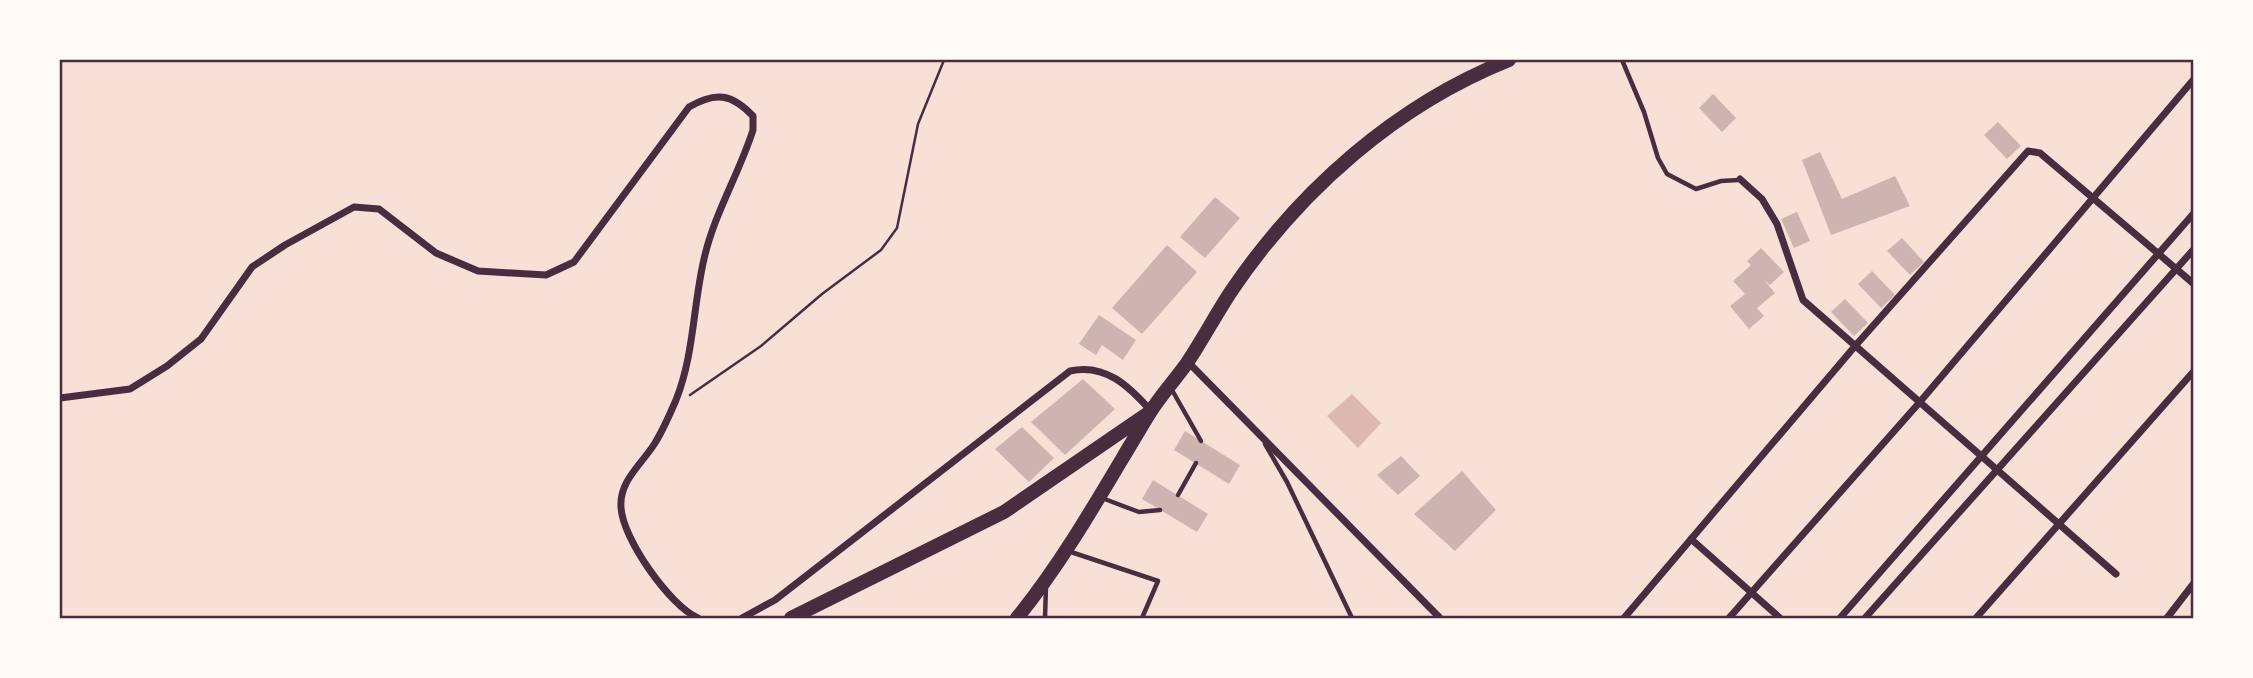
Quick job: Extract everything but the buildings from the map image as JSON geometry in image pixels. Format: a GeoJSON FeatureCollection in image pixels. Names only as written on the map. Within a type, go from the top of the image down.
{"type":"FeatureCollection","features":[{"type":"Feature","properties":{"kind":"highway"},"geometry":{"type":"LineString","coordinates":[[1020,616],[1101,498],[1151,411],[1188,362],[1232,289],[1274,235],[1359,150],[1409,112],[1464,78],[1509,60]]}},
{"type":"Feature","properties":{"kind":"highway"},"geometry":{"type":"LineString","coordinates":[[791,618],[1004,512],[1151,411]]}},
{"type":"Feature","properties":{"kind":"street"},"geometry":{"type":"LineString","coordinates":[[1729,618],[1919,402],[2193,79]]}},
{"type":"Feature","properties":{"kind":"street"},"geometry":{"type":"LineString","coordinates":[[60,398],[130,389],[167,366],[201,339],[252,267],[285,245],[354,207],[379,209],[417,242],[455,264],[478,271],[529,276],[562,269],[575,262],[690,107],[707,96],[724,97],[744,106],[753,116],[753,130],[713,227],[704,257],[685,375],[654,444],[627,480],[621,494],[625,526],[654,575],[686,612],[698,618]]}},
{"type":"Feature","properties":{"kind":"street"},"geometry":{"type":"LineString","coordinates":[[1624,618],[1857,345],[2028,152],[2034,150],[2193,284]]}},
{"type":"Feature","properties":{"kind":"street"},"geometry":{"type":"LineString","coordinates":[[1740,180],[1762,199],[1777,224],[1803,300],[2116,574]]}},
{"type":"Feature","properties":{"kind":"street"},"geometry":{"type":"LineString","coordinates":[[1840,618],[2193,213]]}},
{"type":"Feature","properties":{"kind":"street"},"geometry":{"type":"LineString","coordinates":[[1865,618],[2193,249]]}},
{"type":"Feature","properties":{"kind":"street"},"geometry":{"type":"LineString","coordinates":[[1188,362],[1440,618]]}},
{"type":"Feature","properties":{"kind":"street"},"geometry":{"type":"LineString","coordinates":[[743,618],[775,600],[1070,371],[1096,370],[1111,376],[1129,386],[1151,411]]}},
{"type":"Feature","properties":{"kind":"street"},"geometry":{"type":"LineString","coordinates":[[1976,618],[2193,371]]}},
{"type":"Feature","properties":{"kind":"street"},"geometry":{"type":"LineString","coordinates":[[1691,539],[1780,618]]}},
{"type":"Feature","properties":{"kind":"street"},"geometry":{"type":"LineString","coordinates":[[2167,618],[2193,583]]}},
{"type":"Feature","properties":{"kind":"lane"},"geometry":{"type":"LineString","coordinates":[[1622,60],[1644,112],[1658,158],[1667,174],[1696,189],[1721,181],[1740,180]]}},
{"type":"Feature","properties":{"kind":"lane"},"geometry":{"type":"LineString","coordinates":[[1170,386],[1201,441]]}},
{"type":"Feature","properties":{"kind":"lane"},"geometry":{"type":"LineString","coordinates":[[1263,440],[1287,482],[1352,618]]}},
{"type":"Feature","properties":{"kind":"lane"},"geometry":{"type":"LineString","coordinates":[[1178,495],[1196,463]]}},
{"type":"Feature","properties":{"kind":"lane"},"geometry":{"type":"LineString","coordinates":[[1101,498],[1139,512],[1160,510]]}},
{"type":"Feature","properties":{"kind":"lane"},"geometry":{"type":"LineString","coordinates":[[1066,550],[1158,581],[1142,618]]}},
{"type":"Feature","properties":{"kind":"lane"},"geometry":{"type":"LineString","coordinates":[[1045,618],[1046,578]]}},
{"type":"Feature","properties":{"kind":"path"},"geometry":{"type":"LineString","coordinates":[[671,410],[709,380],[761,346],[822,294],[881,250],[897,228],[918,124],[944,60]]}},
{"type":"Feature","properties":{"kind":"shaded area"},"geometry":{"type":"Polygon","coordinates":[[[1352,394],[1381,423],[1358,448],[1327,416],[1352,394]]]}}]}
